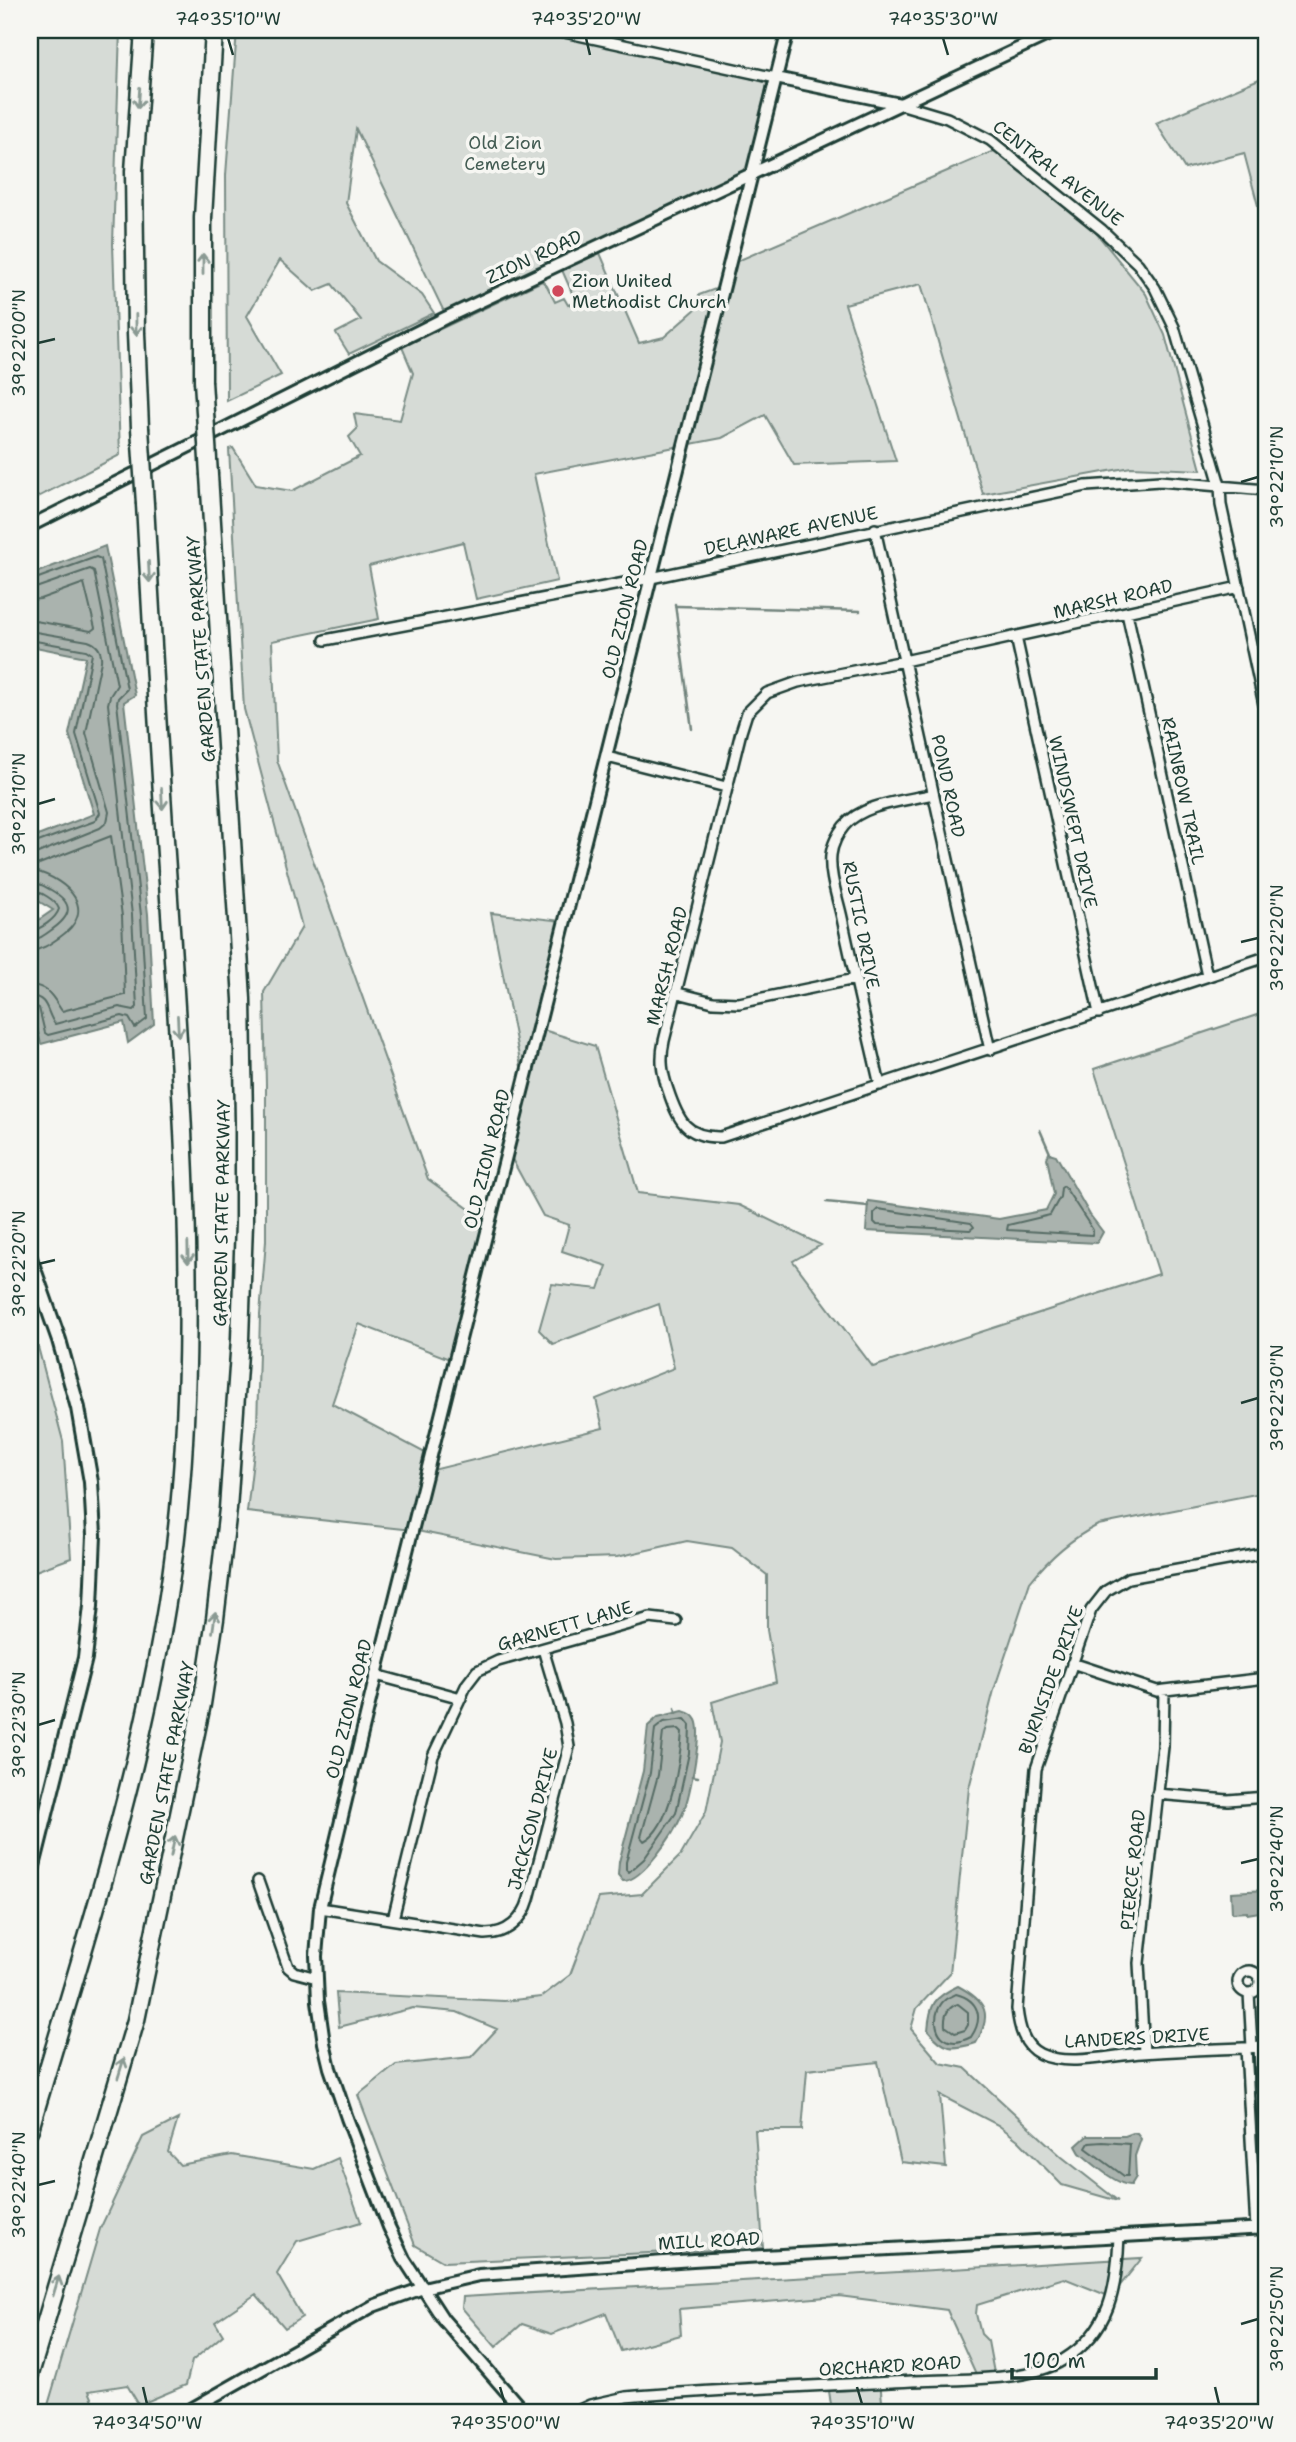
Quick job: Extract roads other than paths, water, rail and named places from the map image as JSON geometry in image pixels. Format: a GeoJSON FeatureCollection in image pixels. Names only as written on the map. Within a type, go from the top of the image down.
{"type":"FeatureCollection","features":[{"type":"Feature","properties":{"kind":"highway","name":"GARDEN STATE PARKWAY"},"geometry":{"type":"LineString","coordinates":[[30,2129],[102,1882],[145,1717],[167,1606],[181,1487],[188,1311],[187,1211],[136,333],[134,171],[144,30]]}},
{"type":"Feature","properties":{"kind":"highway","name":"GARDEN STATE PARKWAY"},"geometry":{"type":"LineString","coordinates":[[30,2374],[136,2020],[202,1704],[228,1509],[240,1339],[244,1121],[242,999],[203,381],[203,218],[214,30]]}},
{"type":"Feature","properties":{"kind":"main road"},"geometry":{"type":"LineString","coordinates":[[30,1258],[65,1357],[78,1408],[91,1482],[94,1535],[93,1586],[85,1658],[30,1878]]}},
{"type":"Feature","properties":{"kind":"street","name":"CENTRAL AVENUE"},"geometry":{"type":"LineString","coordinates":[[555,30],[925,110],[956,121],[990,140],[1102,230],[1138,264],[1155,288],[1174,327],[1220,485]]}},
{"type":"Feature","properties":{"kind":"street","name":"OLD ZION ROAD"},"geometry":{"type":"LineString","coordinates":[[524,2412],[443,2319],[393,2237],[338,2093],[323,2034],[317,1978],[320,1909],[376,1675],[788,30]]}},
{"type":"Feature","properties":{"kind":"street","name":"ZION ROAD"},"geometry":{"type":"LineString","coordinates":[[30,526],[433,324],[1058,30]]}},
{"type":"Feature","properties":{"kind":"street","name":"DELAWARE AVENUE"},"geometry":{"type":"LineString","coordinates":[[325,640],[651,578],[1086,486],[1160,481],[1266,490]]}},
{"type":"Feature","properties":{"kind":"street"},"geometry":{"type":"LineString","coordinates":[[1220,485],[1221,505],[1266,715]]}},
{"type":"Feature","properties":{"kind":"street","name":"POND ROAD"},"geometry":{"type":"LineString","coordinates":[[875,529],[990,1050]]}},
{"type":"Feature","properties":{"kind":"street","name":"MARSH ROAD"},"geometry":{"type":"LineString","coordinates":[[1239,587],[797,682],[767,693],[747,713],[726,787],[662,1051],[662,1069],[679,1120],[696,1133],[710,1137],[734,1134],[1266,957]]}},
{"type":"Feature","properties":{"kind":"street","name":"RAINBOW TRAIL"},"geometry":{"type":"LineString","coordinates":[[1128,612],[1207,976]]}},
{"type":"Feature","properties":{"kind":"street","name":"WINDSWEPT DRIVE"},"geometry":{"type":"LineString","coordinates":[[1016,637],[1099,1013]]}},
{"type":"Feature","properties":{"kind":"street"},"geometry":{"type":"LineString","coordinates":[[607,757],[726,787]]}},
{"type":"Feature","properties":{"kind":"street","name":"RUSTIC DRIVE"},"geometry":{"type":"LineString","coordinates":[[880,1085],[855,979],[831,855],[836,837],[844,825],[856,815],[872,808],[933,794]]}},
{"type":"Feature","properties":{"kind":"street"},"geometry":{"type":"LineString","coordinates":[[678,993],[713,1002],[739,1003],[855,979]]}},
{"type":"Feature","properties":{"kind":"street","name":"BURNSIDE DRIVE"},"geometry":{"type":"LineString","coordinates":[[1021,2032],[1017,2008],[1036,1769],[1091,1610],[1116,1583],[1136,1576],[1266,1553]]}},
{"type":"Feature","properties":{"kind":"street","name":"GARNETT LANE"},"geometry":{"type":"LineString","coordinates":[[393,1919],[429,1767],[467,1684],[482,1668],[650,1618],[676,1621]]}},
{"type":"Feature","properties":{"kind":"street","name":"JACKSON DRIVE"},"geometry":{"type":"LineString","coordinates":[[320,1909],[489,1934],[513,1925],[523,1913],[569,1747],[543,1648]]}},
{"type":"Feature","properties":{"kind":"street"},"geometry":{"type":"LineString","coordinates":[[1072,1663],[1150,1689],[1164,1691],[1266,1678]]}},
{"type":"Feature","properties":{"kind":"street"},"geometry":{"type":"LineString","coordinates":[[376,1675],[461,1698]]}},
{"type":"Feature","properties":{"kind":"street","name":"PIERCE ROAD"},"geometry":{"type":"LineString","coordinates":[[1144,2053],[1139,1964],[1163,1747],[1164,1691]]}},
{"type":"Feature","properties":{"kind":"street"},"geometry":{"type":"LineString","coordinates":[[1157,1794],[1238,1800],[1266,1797]]}},
{"type":"Feature","properties":{"kind":"street"},"geometry":{"type":"LineString","coordinates":[[258,1881],[290,1970],[317,1978]]}},
{"type":"Feature","properties":{"kind":"street"},"geometry":{"type":"LineString","coordinates":[[1249,1993],[1266,2176]]}},
{"type":"Feature","properties":{"kind":"street","name":"LANDERS DRIVE"},"geometry":{"type":"LineString","coordinates":[[1021,2032],[1033,2050],[1062,2060],[1256,2047]]}},
{"type":"Feature","properties":{"kind":"street"},"geometry":{"type":"LineString","coordinates":[[1256,2047],[1261,2228]]}},
{"type":"Feature","properties":{"kind":"street","name":"MILL ROAD"},"geometry":{"type":"LineString","coordinates":[[186,2412],[385,2301],[468,2277],[506,2272],[1261,2228]]}},
{"type":"Feature","properties":{"kind":"street","name":"ORCHARD ROAD"},"geometry":{"type":"LineString","coordinates":[[575,2412],[590,2405],[626,2397],[952,2379],[1041,2370],[1075,2352],[1092,2335],[1106,2315],[1117,2277],[1119,2236]]}},
{"type":"Feature","properties":{"kind":"water"},"geometry":{"type":"Polygon","coordinates":[[[105,546],[135,695],[124,702],[148,914],[154,1024],[128,1043],[124,1022],[41,1044],[30,1000],[30,926],[53,910],[30,896],[30,839],[94,814],[69,734],[86,657],[30,646],[30,575],[105,546]]]}},
{"type":"Feature","properties":{"kind":"water"},"geometry":{"type":"Polygon","coordinates":[[[1049,1153],[1056,1155],[1090,1215],[1103,1232],[1097,1243],[866,1231],[868,1201],[999,1219],[1046,1210],[1054,1194],[1047,1158],[1049,1153]]]}},
{"type":"Feature","properties":{"kind":"water"},"geometry":{"type":"Polygon","coordinates":[[[683,1711],[694,1716],[698,1727],[694,1767],[685,1807],[657,1855],[639,1874],[623,1881],[618,1875],[619,1862],[643,1771],[648,1726],[658,1717],[683,1711]]]}},
{"type":"Feature","properties":{"kind":"water"},"geometry":{"type":"Polygon","coordinates":[[[1266,1890],[1266,1911],[1232,1913],[1231,1892],[1266,1890]]]}},
{"type":"Feature","properties":{"kind":"water"},"geometry":{"type":"Polygon","coordinates":[[[958,1986],[975,1997],[984,2009],[985,2016],[976,2043],[955,2048],[939,2042],[928,2030],[935,2002],[958,1986]]]}},
{"type":"Feature","properties":{"kind":"water"},"geometry":{"type":"Polygon","coordinates":[[[1133,2133],[1141,2139],[1135,2156],[1136,2177],[1131,2185],[1119,2182],[1104,2173],[1080,2153],[1076,2146],[1087,2136],[1125,2136],[1133,2133]]]}},
{"type":"Feature","properties":{"kind":"waterway"},"geometry":{"type":"LineString","coordinates":[[675,604],[692,729]]}},
{"type":"Feature","properties":{"kind":"waterway"},"geometry":{"type":"LineString","coordinates":[[677,606],[860,611]]}},
{"type":"Feature","properties":{"kind":"waterway"},"geometry":{"type":"LineString","coordinates":[[1040,1130],[1050,1153]]}},
{"type":"Feature","properties":{"kind":"waterway"},"geometry":{"type":"LineString","coordinates":[[826,1202],[868,1206]]}},
{"type":"Feature","properties":{"kind":"waterway"},"geometry":{"type":"LineString","coordinates":[[675,1708],[676,1713]]}},
{"type":"Feature","properties":{"kind":"waterway"},"geometry":{"type":"LineString","coordinates":[[692,1776],[698,1777]]}},
{"type":"Feature","properties":{"kind":"place","name":"Zion United Methodist Church"},"geometry":{"type":"Point","coordinates":[558,291]}},
{"type":"Feature","properties":{"kind":"park label","name":"Old Zion Cemetery"},"geometry":{"type":"Point","coordinates":[505,153]}}]}
